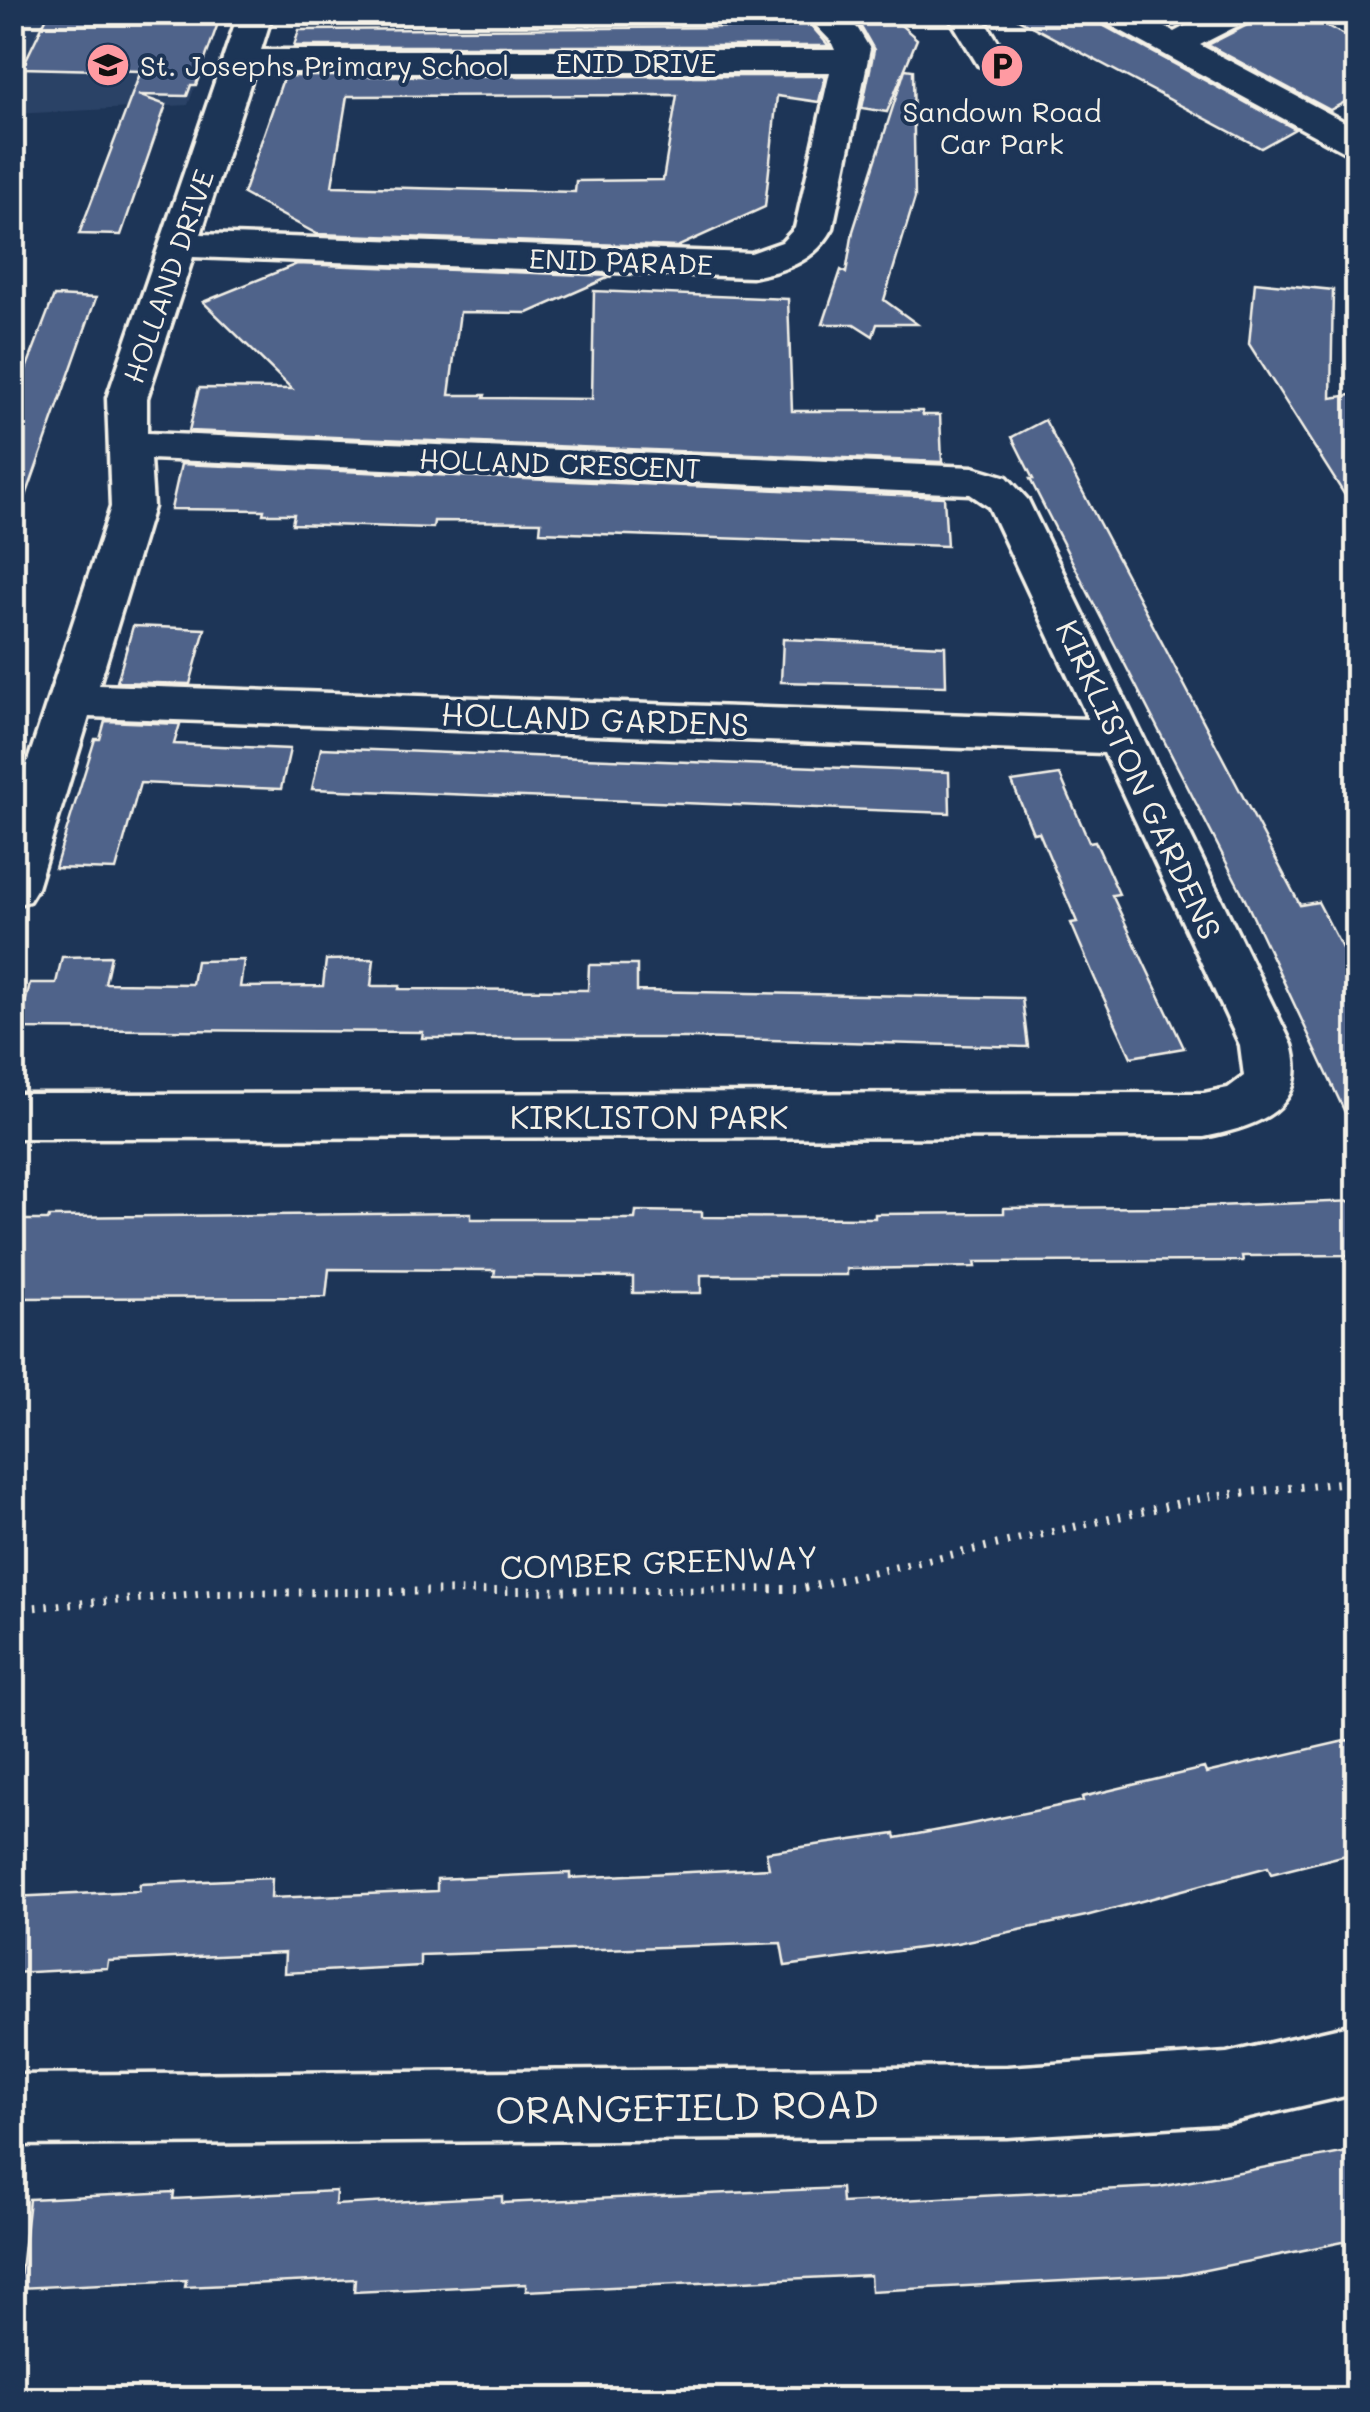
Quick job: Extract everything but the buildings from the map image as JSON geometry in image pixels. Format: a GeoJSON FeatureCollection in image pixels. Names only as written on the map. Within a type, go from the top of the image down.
{"type":"FeatureCollection","features":[{"type":"Feature","properties":{"kind":"street","name":"HOLLAND DRIVE"},"geometry":{"type":"LineString","coordinates":[[12,888],[132,507],[127,398],[256,12]]}},
{"type":"Feature","properties":{"kind":"street"},"geometry":{"type":"LineString","coordinates":[[820,12],[846,36],[853,49],[850,61]]}},
{"type":"Feature","properties":{"kind":"street"},"geometry":{"type":"LineString","coordinates":[[963,12],[990,58]]}},
{"type":"Feature","properties":{"kind":"street"},"geometry":{"type":"LineString","coordinates":[[1112,12],[1353,136]]}},
{"type":"Feature","properties":{"kind":"street"},"geometry":{"type":"LineString","coordinates":[[1172,46],[1239,12]]}},
{"type":"Feature","properties":{"kind":"street","name":"ENID DRIVE"},"geometry":{"type":"LineString","coordinates":[[242,61],[850,61]]}},
{"type":"Feature","properties":{"kind":"street","name":"ENID PARADE"},"geometry":{"type":"LineString","coordinates":[[180,245],[750,264],[774,260],[808,243],[814,228],[850,61]]}},
{"type":"Feature","properties":{"kind":"street","name":"HOLLAND CRESCENT"},"geometry":{"type":"LineString","coordinates":[[127,445],[954,480],[992,487]]}},
{"type":"Feature","properties":{"kind":"street","name":"KIRKLISTON GARDENS"},"geometry":{"type":"LineString","coordinates":[[992,487],[1007,500],[1121,737],[1266,1045],[1272,1061],[1272,1079]]}},
{"type":"Feature","properties":{"kind":"street","name":"HOLLAND GARDENS"},"geometry":{"type":"LineString","coordinates":[[69,700],[1121,737]]}},
{"type":"Feature","properties":{"kind":"street","name":"KIRKLISTON PARK"},"geometry":{"type":"LineString","coordinates":[[12,1116],[1204,1116],[1232,1111],[1254,1100],[1272,1079]]}},
{"type":"Feature","properties":{"kind":"street","name":"ORANGEFIELD ROAD"},"geometry":{"type":"LineString","coordinates":[[12,2110],[1008,2102],[1227,2088],[1358,2058]]}},
{"type":"Feature","properties":{"kind":"path","name":"COMBER GREENWAY"},"geometry":{"type":"LineString","coordinates":[[12,1610],[211,1592],[800,1589],[1211,1496],[1358,1481]]}},
{"type":"Feature","properties":{"kind":"shaded area","name":"St. Josephs Primary School"},"geometry":{"type":"Polygon","coordinates":[[[13,13],[149,13],[146,23],[218,24],[188,105],[13,114],[13,13]]]}},
{"type":"Feature","properties":{"kind":"place","name":"St. Josephs Primary School"},"geometry":{"type":"Point","coordinates":[108,65]}},
{"type":"Feature","properties":{"kind":"place","name":"Sandown Road Car Park"},"geometry":{"type":"Point","coordinates":[1002,66]}}]}
